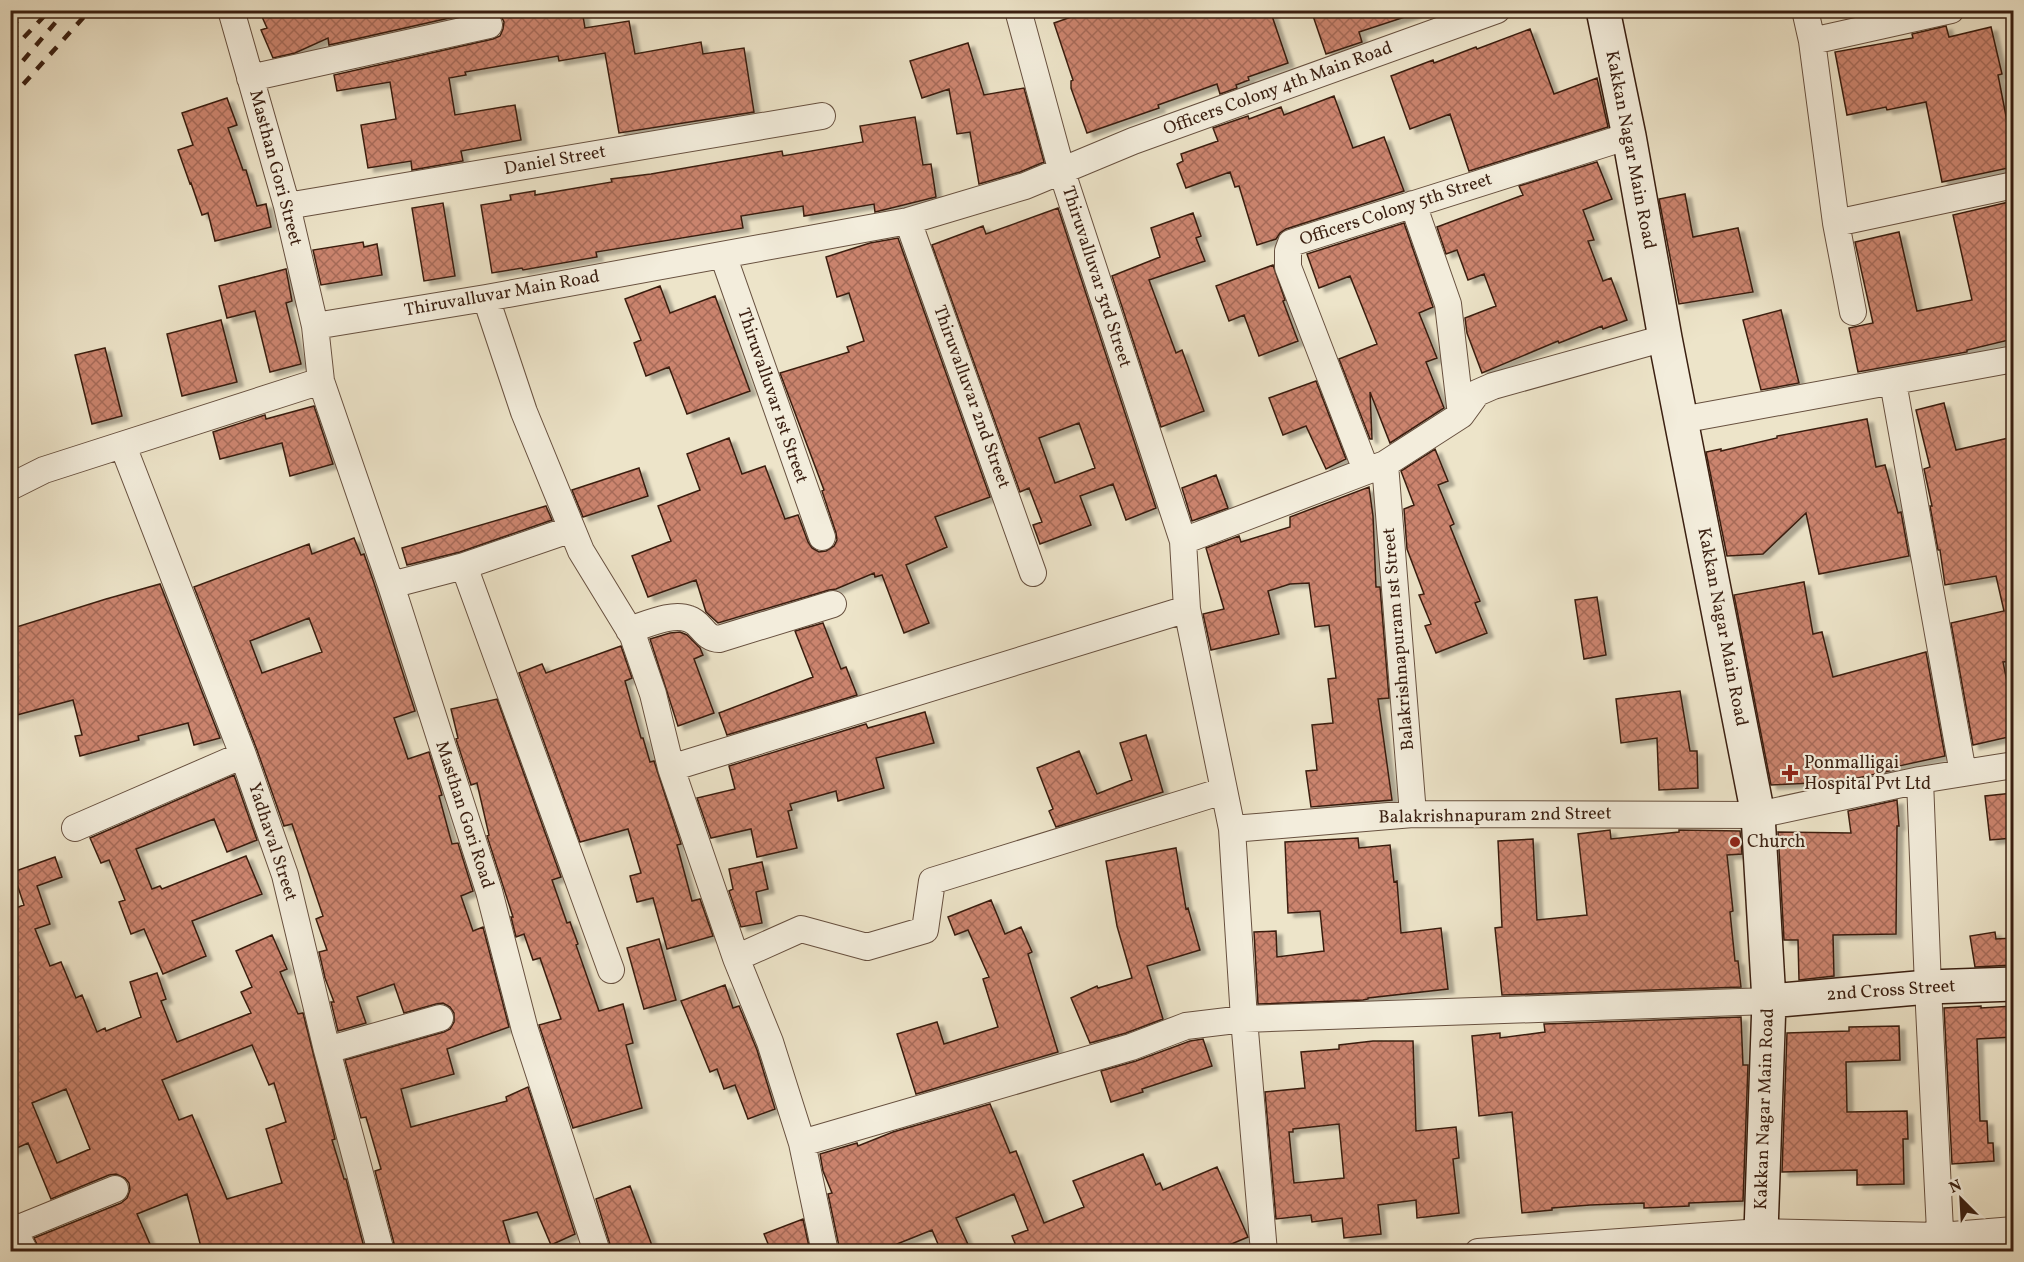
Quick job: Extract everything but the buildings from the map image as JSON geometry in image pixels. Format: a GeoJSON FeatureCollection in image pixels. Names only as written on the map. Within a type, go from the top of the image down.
{"type":"FeatureCollection","features":[{"type":"Feature","properties":{"kind":"street","name":"Masthan Gori Street"},"geometry":{"type":"LineString","coordinates":[[231,10],[287,206],[315,326]]}},
{"type":"Feature","properties":{"kind":"street","name":"Officers Colony 4th Main Road"},"geometry":{"type":"LineString","coordinates":[[1062,172],[1133,141],[1497,10]]}},
{"type":"Feature","properties":{"kind":"street","name":"Kakkan Nagar Main Road"},"geometry":{"type":"LineString","coordinates":[[1603,10],[1758,815],[1769,1001],[1761,1242]]}},
{"type":"Feature","properties":{"kind":"street"},"geometry":{"type":"LineString","coordinates":[[1805,10],[1812,41],[1836,223],[1853,312]]}},
{"type":"Feature","properties":{"kind":"street"},"geometry":{"type":"LineString","coordinates":[[1812,41],[1952,10]]}},
{"type":"Feature","properties":{"kind":"street","name":"Thiruvalluvar 3rd Street"},"geometry":{"type":"LineString","coordinates":[[1020,11],[1062,172],[1183,541],[1186,609],[1232,830],[1244,1019],[1264,1251]]}},
{"type":"Feature","properties":{"kind":"street"},"geometry":{"type":"LineString","coordinates":[[250,78],[489,25]]}},
{"type":"Feature","properties":{"kind":"street","name":"Daniel Street"},"geometry":{"type":"LineString","coordinates":[[287,206],[822,116]]}},
{"type":"Feature","properties":{"kind":"street","name":"Officers Colony 5th Street"},"geometry":{"type":"LineString","coordinates":[[1375,467],[1288,267],[1288,250],[1292,243],[1629,136]]}},
{"type":"Feature","properties":{"kind":"street","name":"Thiruvalluvar Main Road"},"geometry":{"type":"LineString","coordinates":[[315,326],[486,298],[908,221],[1025,186],[1062,172]]}},
{"type":"Feature","properties":{"kind":"street"},"geometry":{"type":"LineString","coordinates":[[1836,223],[2013,186]]}},
{"type":"Feature","properties":{"kind":"street"},"geometry":{"type":"LineString","coordinates":[[1413,204],[1448,304],[1461,415]]}},
{"type":"Feature","properties":{"kind":"street","name":"Thiruvalluvar 2nd Street"},"geometry":{"type":"LineString","coordinates":[[908,221],[1033,573]]}},
{"type":"Feature","properties":{"kind":"street","name":"Thiruvalluvar 1st Street"},"geometry":{"type":"LineString","coordinates":[[723,255],[822,537]]}},
{"type":"Feature","properties":{"kind":"street"},"geometry":{"type":"LineString","coordinates":[[486,298],[524,412],[581,551],[633,636],[653,694],[670,768],[736,958],[770,1042],[802,1143],[825,1251]]}},
{"type":"Feature","properties":{"kind":"street"},"geometry":{"type":"LineString","coordinates":[[10,487],[44,470],[321,381],[315,326]]}},
{"type":"Feature","properties":{"kind":"street"},"geometry":{"type":"LineString","coordinates":[[1183,541],[1375,467],[1461,415],[1477,393],[1493,386],[1665,338]]}},
{"type":"Feature","properties":{"kind":"street"},"geometry":{"type":"LineString","coordinates":[[1681,420],[2013,359]]}},
{"type":"Feature","properties":{"kind":"street","name":"Masthan Gori Road"},"geometry":{"type":"LineString","coordinates":[[321,381],[391,585],[489,891],[525,1030],[597,1251]]}},
{"type":"Feature","properties":{"kind":"street"},"geometry":{"type":"LineString","coordinates":[[1893,382],[1963,773]]}},
{"type":"Feature","properties":{"kind":"street","name":"Yadhaval Street"},"geometry":{"type":"LineString","coordinates":[[123,446],[243,755],[285,875],[327,1050],[381,1251]]}},
{"type":"Feature","properties":{"kind":"street","name":"Balakrishnapuram 1st Street"},"geometry":{"type":"LineString","coordinates":[[1375,467],[1413,814]]}},
{"type":"Feature","properties":{"kind":"street"},"geometry":{"type":"LineString","coordinates":[[391,585],[464,566],[572,529]]}},
{"type":"Feature","properties":{"kind":"street"},"geometry":{"type":"LineString","coordinates":[[464,566],[610,970]]}},
{"type":"Feature","properties":{"kind":"street"},"geometry":{"type":"LineString","coordinates":[[629,630],[680,617],[692,619],[713,639],[719,639],[833,604]]}},
{"type":"Feature","properties":{"kind":"street"},"geometry":{"type":"LineString","coordinates":[[670,768],[1186,609]]}},
{"type":"Feature","properties":{"kind":"street"},"geometry":{"type":"LineString","coordinates":[[75,828],[243,755]]}},
{"type":"Feature","properties":{"kind":"street","name":"Balakrishnapuram 2nd Street"},"geometry":{"type":"LineString","coordinates":[[1232,830],[1413,814],[1758,815],[1920,780],[2013,765]]}},
{"type":"Feature","properties":{"kind":"street"},"geometry":{"type":"LineString","coordinates":[[1920,780],[1941,1244]]}},
{"type":"Feature","properties":{"kind":"street"},"geometry":{"type":"LineString","coordinates":[[736,958],[801,929],[867,947],[925,930],[932,881],[1223,791]]}},
{"type":"Feature","properties":{"kind":"street","name":"2nd Cross Street"},"geometry":{"type":"LineString","coordinates":[[1769,1001],[1928,987],[2013,984]]}},
{"type":"Feature","properties":{"kind":"street"},"geometry":{"type":"LineString","coordinates":[[802,1143],[1131,1047],[1186,1026],[1244,1019],[1769,1001]]}},
{"type":"Feature","properties":{"kind":"street"},"geometry":{"type":"LineString","coordinates":[[327,1050],[440,1018]]}},
{"type":"Feature","properties":{"kind":"street"},"geometry":{"type":"LineString","coordinates":[[16,1235],[115,1189]]}},
{"type":"Feature","properties":{"kind":"street"},"geometry":{"type":"LineString","coordinates":[[1478,1251],[1761,1242],[1941,1244],[2013,1230]]}},
{"type":"Feature","properties":{"kind":"railway"},"geometry":{"type":"LineString","coordinates":[[10,28],[28,10]]}},
{"type":"Feature","properties":{"kind":"railway"},"geometry":{"type":"LineString","coordinates":[[10,52],[50,10]]}},
{"type":"Feature","properties":{"kind":"railway"},"geometry":{"type":"LineString","coordinates":[[10,76],[66,10]]}},
{"type":"Feature","properties":{"kind":"railway"},"geometry":{"type":"LineString","coordinates":[[10,99],[90,10]]}},
{"type":"Feature","properties":{"kind":"place","name":"Ponmalligai Hospital Pvt Ltd"},"geometry":{"type":"Point","coordinates":[1790,773]}},
{"type":"Feature","properties":{"kind":"place","name":"Church"},"geometry":{"type":"Point","coordinates":[1735,842]}}]}
